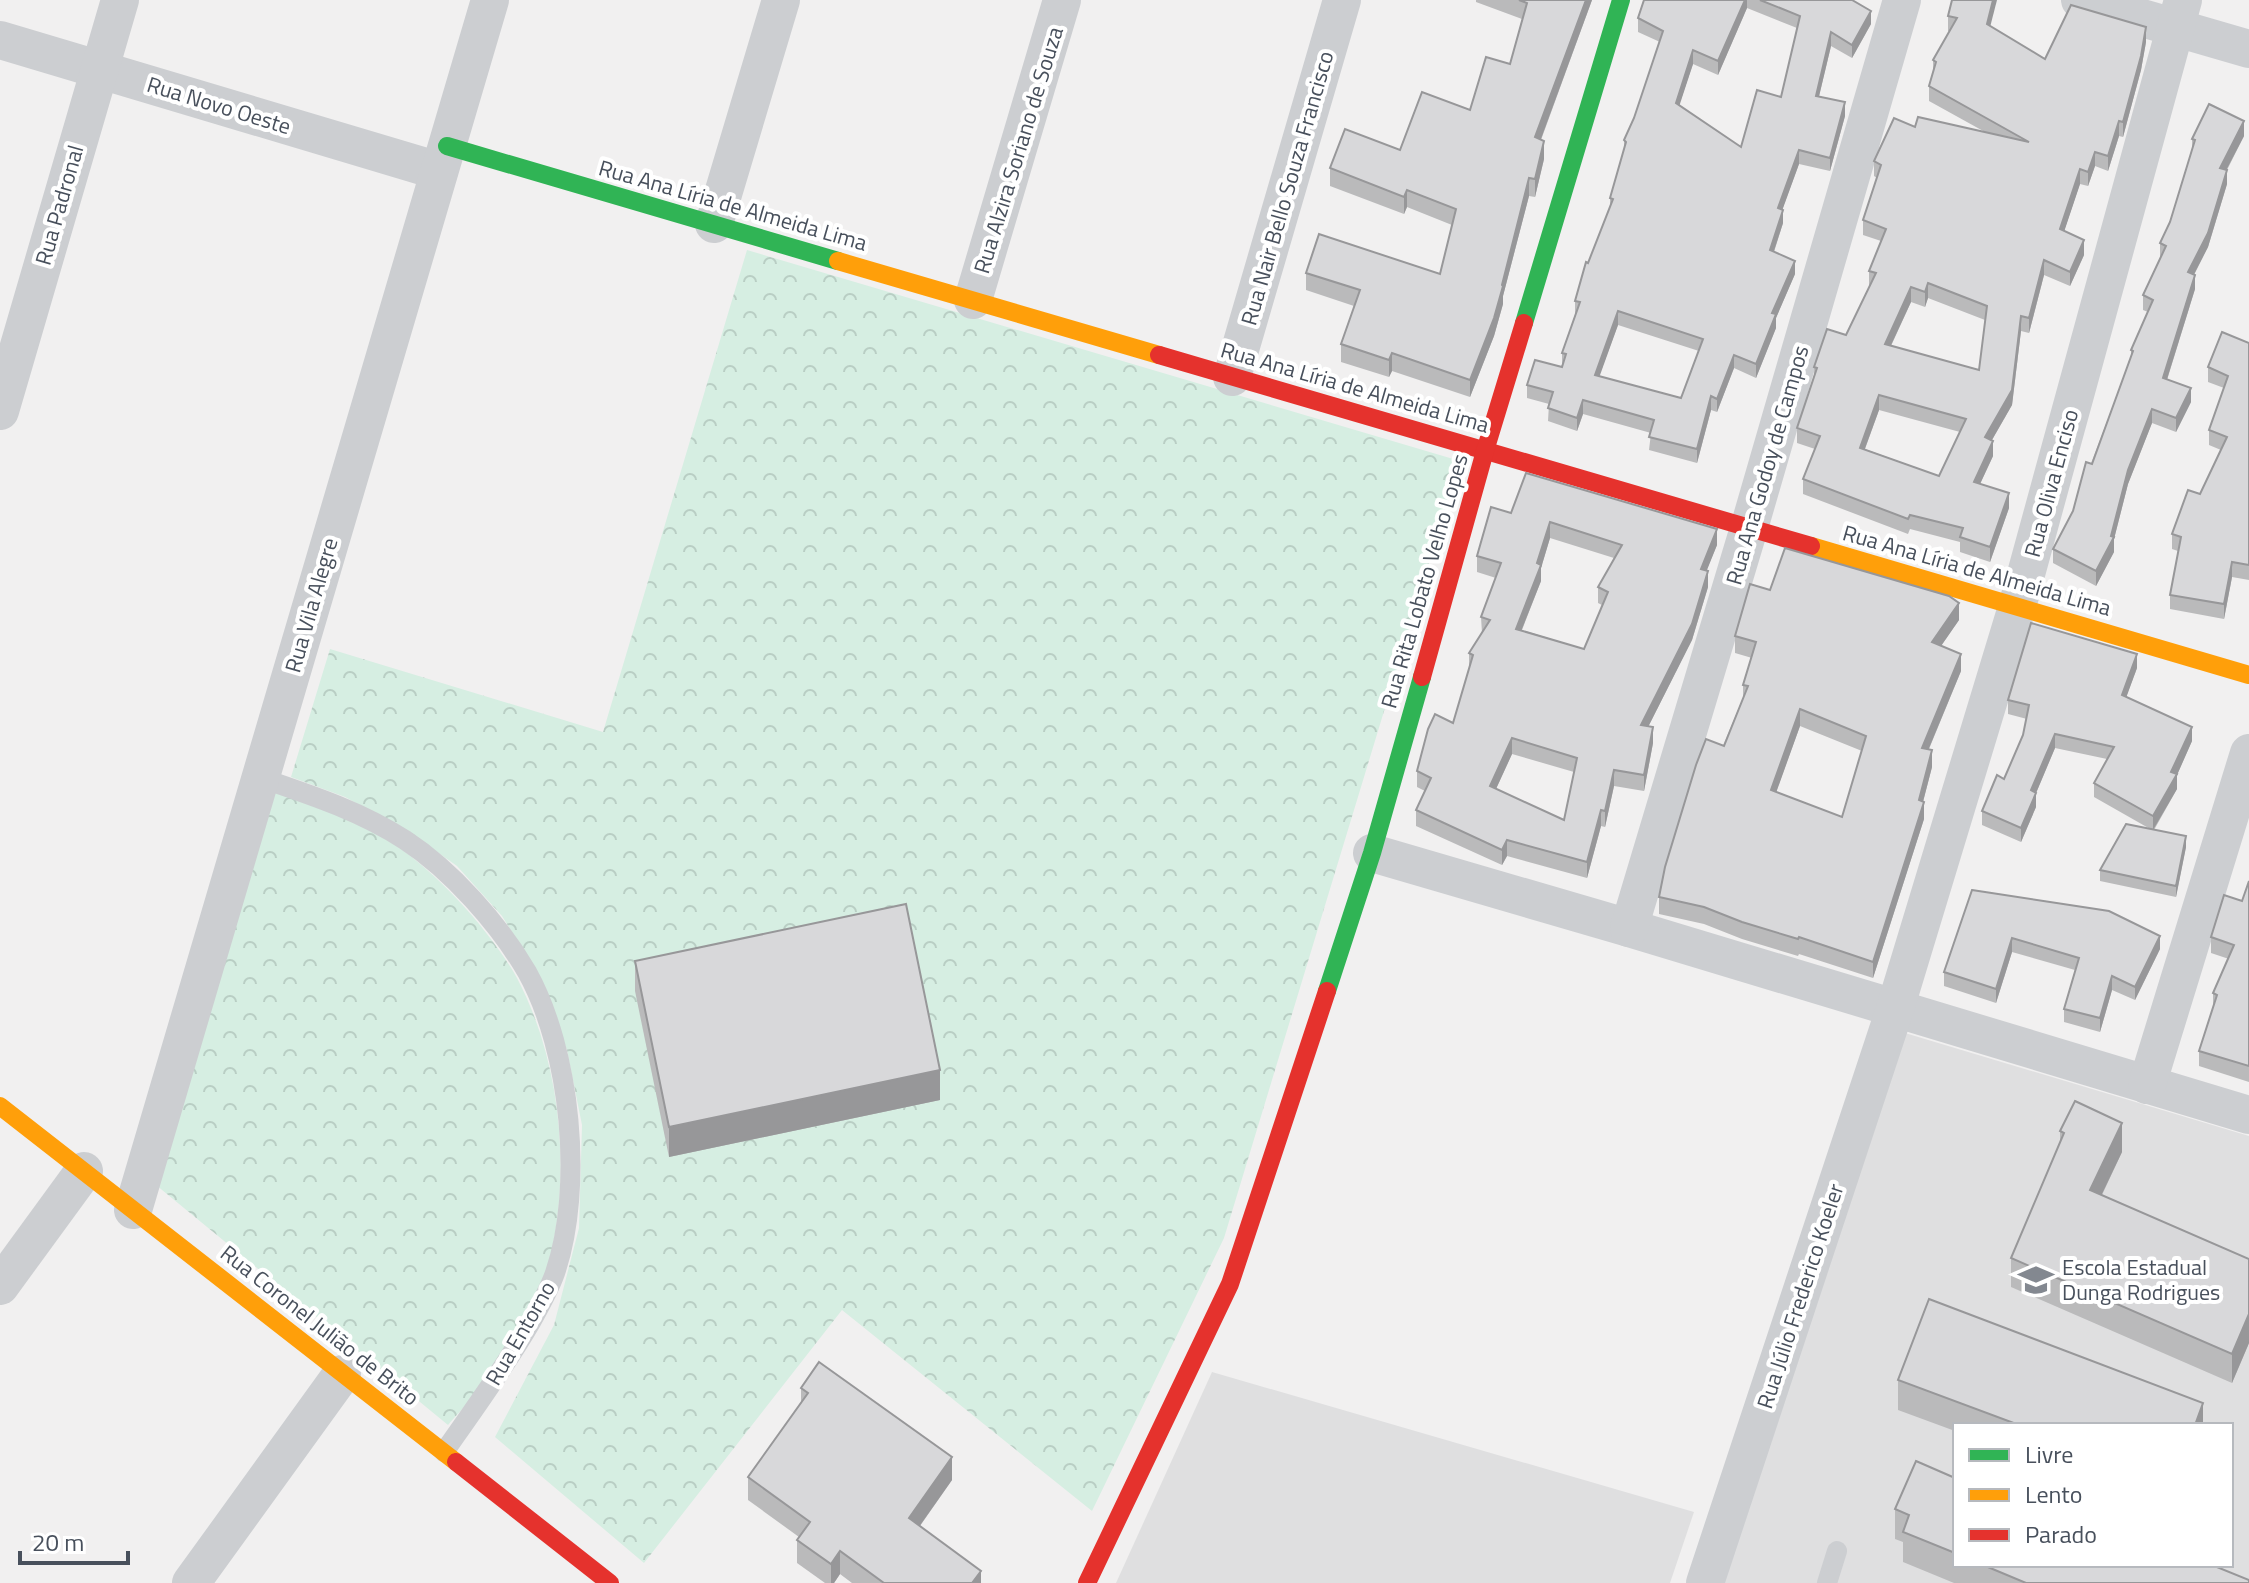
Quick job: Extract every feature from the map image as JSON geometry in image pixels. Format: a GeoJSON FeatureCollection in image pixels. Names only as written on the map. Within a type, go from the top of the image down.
{"type":"FeatureCollection","features":[{"type":"Feature","properties":{"kind":"street","name":"Rua Padronal"},"geometry":{"type":"LineString","coordinates":[[0,411],[120,0]]}},
{"type":"Feature","properties":{"kind":"street","name":"Rua Vila Alegre"},"geometry":{"type":"LineString","coordinates":[[133,1210],[490,0]]}},
{"type":"Feature","properties":{"kind":"street"},"geometry":{"type":"LineString","coordinates":[[714,224],[781,0]]}},
{"type":"Feature","properties":{"kind":"street","name":"Rua Alzira Soriano de Souza"},"geometry":{"type":"LineString","coordinates":[[973,300],[1062,0]]}},
{"type":"Feature","properties":{"kind":"street","name":"Rua Nair Bello Souza Francisco"},"geometry":{"type":"LineString","coordinates":[[1232,377],[1342,0]]}},
{"type":"Feature","properties":{"kind":"street","name":"Rua Rita Lobato Velho Lopes"},"geometry":{"type":"LineString","coordinates":[[1087,1583],[1230,1284],[1372,853],[1485,451],[1621,0]]}},
{"type":"Feature","properties":{"kind":"street","name":"Rua Ana Godoy de Campos"},"geometry":{"type":"LineString","coordinates":[[1629,928],[1902,0]]}},
{"type":"Feature","properties":{"kind":"street"},"geometry":{"type":"LineString","coordinates":[[2080,0],[2179,14],[2249,49]]}},
{"type":"Feature","properties":{"kind":"street","name":"Rua Oliva Enciso"},"geometry":{"type":"LineString","coordinates":[[1895,1009],[2017,607],[2179,14]]}},
{"type":"Feature","properties":{"kind":"street","name":"Rua Novo Oeste"},"geometry":{"type":"LineString","coordinates":[[0,40],[99,70],[443,158]]}},
{"type":"Feature","properties":{"kind":"street","name":"Rua Ana Líria de Almeida Lima"},"geometry":{"type":"LineString","coordinates":[[443,158],[714,224],[2249,675]]}},
{"type":"Feature","properties":{"kind":"street"},"geometry":{"type":"LineString","coordinates":[[2147,1085],[2249,753]]}},
{"type":"Feature","properties":{"kind":"street"},"geometry":{"type":"LineString","coordinates":[[1372,853],[2249,1115]]}},
{"type":"Feature","properties":{"kind":"street","name":"Rua Júlio Frederico Koeler"},"geometry":{"type":"LineString","coordinates":[[1705,1583],[1895,1009]]}},
{"type":"Feature","properties":{"kind":"street","name":"Rua Coronel Julião de Brito"},"geometry":{"type":"LineString","coordinates":[[0,1106],[610,1583]]}},
{"type":"Feature","properties":{"kind":"street"},"geometry":{"type":"LineString","coordinates":[[0,1286],[84,1171]]}},
{"type":"Feature","properties":{"kind":"street"},"geometry":{"type":"LineString","coordinates":[[191,1583],[342,1374]]}},
{"type":"Feature","properties":{"kind":"lane","name":"Rua Entorno"},"geometry":{"type":"LineString","coordinates":[[261,778],[320,798],[376,822],[406,840],[454,879],[495,926],[527,973],[563,1073],[571,1171],[564,1237],[556,1272],[518,1344],[444,1452]]}},
{"type":"Feature","properties":{"kind":"lane"},"geometry":{"type":"LineString","coordinates":[[1827,1583],[1837,1551]]}},
{"type":"Feature","properties":{"kind":"shaded area","name":"Escola Estadual Dunga Rodrigues"},"geometry":{"type":"Polygon","coordinates":[[[1905,1033],[2249,1136],[2249,1583],[1724,1583],[1905,1033]]]}},
{"type":"Feature","properties":{"kind":"shaded area"},"geometry":{"type":"Polygon","coordinates":[[[1212,1372],[1694,1512],[1670,1583],[1116,1583],[1212,1372]]]}},
{"type":"Feature","properties":{"kind":"green space"},"geometry":{"type":"Polygon","coordinates":[[[747,250],[1460,461],[1224,1238],[1092,1511],[842,1310],[644,1563],[495,1437],[554,1325],[579,1228],[582,1125],[567,1050],[534,968],[502,916],[457,866],[409,832],[345,797],[291,777],[330,649],[603,732],[747,250]]]}},
{"type":"Feature","properties":{"kind":"green space"},"geometry":{"type":"Polygon","coordinates":[[[262,788],[364,827],[395,845],[429,871],[463,905],[506,961],[532,1011],[544,1047],[553,1084],[561,1162],[554,1237],[546,1273],[493,1372],[448,1425],[156,1185],[262,788]]]}},
{"type":"Feature","properties":{"kind":"building"},"geometry":{"type":"Polygon","coordinates":[[[1519,0],[1586,0],[1535,137],[1544,141],[1535,179],[1529,178],[1494,318],[1470,380],[1392,353],[1389,360],[1341,344],[1360,290],[1306,273],[1319,234],[1440,274],[1456,209],[1407,190],[1404,197],[1330,168],[1345,129],[1400,150],[1422,92],[1470,110],[1486,57],[1510,64],[1527,3],[1519,0]]]}},
{"type":"Feature","properties":{"kind":"building"},"geometry":{"type":"Polygon","coordinates":[[[1644,0],[1745,0],[1718,61],[1693,50],[1676,103],[1741,147],[1757,90],[1781,97],[1800,16],[1760,0],[1852,0],[1871,11],[1852,45],[1831,32],[1816,96],[1845,102],[1830,158],[1799,150],[1778,208],[1783,210],[1770,250],[1795,261],[1772,313],[1776,314],[1756,364],[1734,355],[1717,399],[1711,396],[1697,449],[1649,437],[1654,420],[1583,400],[1577,418],[1548,408],[1553,392],[1527,385],[1535,360],[1562,367],[1566,354],[1562,353],[1580,302],[1575,301],[1586,262],[1613,199],[1610,198],[1626,142],[1624,140],[1663,31],[1638,18],[1644,0]],[[1618,311],[1595,375],[1681,398],[1703,339],[1618,311]]]}},
{"type":"Feature","properties":{"kind":"building"},"geometry":{"type":"Polygon","coordinates":[[[1952,0],[1993,0],[1987,24],[2045,59],[2071,5],[2146,27],[2123,122],[2119,121],[2108,156],[2095,152],[2088,172],[2080,169],[2060,229],[2084,240],[2070,272],[2044,260],[2029,318],[2021,316],[2012,390],[1985,437],[1993,441],[1974,482],[2009,493],[1990,547],[1960,537],[1963,528],[1910,515],[1908,519],[1803,479],[1820,436],[1797,428],[1827,329],[1846,335],[1876,273],[1869,271],[1886,229],[1863,220],[1881,165],[1874,161],[1894,118],[1915,127],[1918,117],[2029,142],[1929,86],[1936,62],[1933,60],[1957,18],[1948,16],[1952,0]],[[1928,283],[1925,292],[1911,287],[1885,344],[1979,370],[1987,306],[1928,283]],[[1879,395],[1860,448],[1939,476],[1966,419],[1879,395]]]}},
{"type":"Feature","properties":{"kind":"building"},"geometry":{"type":"Polygon","coordinates":[[[2209,104],[2244,121],[2220,168],[2227,170],[2208,233],[2188,272],[2195,275],[2163,378],[2191,388],[2176,418],[2152,409],[2128,470],[2111,536],[2114,537],[2096,571],[2053,549],[2073,511],[2086,462],[2092,464],[2131,350],[2153,300],[2143,295],[2166,246],[2160,243],[2170,222],[2195,140],[2192,139],[2209,104]]]}},
{"type":"Feature","properties":{"kind":"building"},"geometry":{"type":"Polygon","coordinates":[[[2222,332],[2249,343],[2249,565],[2232,562],[2224,604],[2170,595],[2181,537],[2172,534],[2188,490],[2200,494],[2227,437],[2209,430],[2228,376],[2208,367],[2222,332]]]}},
{"type":"Feature","properties":{"kind":"building"},"geometry":{"type":"Polygon","coordinates":[[[1526,473],[1717,529],[1701,569],[1708,571],[1692,624],[1641,725],[1653,727],[1644,775],[1614,770],[1605,811],[1601,810],[1587,862],[1507,840],[1502,850],[1416,810],[1431,778],[1417,771],[1428,729],[1435,714],[1453,723],[1473,655],[1469,653],[1490,620],[1481,617],[1501,563],[1477,556],[1491,507],[1511,513],[1526,473]],[[1550,522],[1537,563],[1541,565],[1516,629],[1584,649],[1608,592],[1598,587],[1622,545],[1550,522]],[[1512,738],[1490,786],[1564,820],[1577,758],[1512,738]]]}},
{"type":"Feature","properties":{"kind":"building"},"geometry":{"type":"Polygon","coordinates":[[[1785,548],[1949,596],[1959,603],[1932,642],[1961,654],[1922,748],[1932,750],[1919,800],[1924,802],[1873,962],[1742,922],[1704,907],[1659,897],[1665,867],[1706,739],[1724,746],[1748,686],[1743,685],[1756,642],[1735,636],[1750,584],[1770,590],[1785,548]],[[1800,709],[1771,790],[1842,817],[1866,736],[1800,709]]]}},
{"type":"Feature","properties":{"kind":"building"},"geometry":{"type":"Polygon","coordinates":[[[2031,623],[2137,654],[2122,695],[2192,727],[2171,772],[2177,774],[2153,816],[2094,783],[2114,747],[2055,734],[2031,790],[2036,793],[2021,828],[1982,811],[1997,775],[2004,779],[2023,735],[2029,705],[2008,700],[2031,623]]]}},
{"type":"Feature","properties":{"kind":"building"},"geometry":{"type":"Polygon","coordinates":[[[2126,824],[2186,836],[2176,886],[2100,870],[2126,824]]]}},
{"type":"Feature","properties":{"kind":"building"},"geometry":{"type":"Polygon","coordinates":[[[2249,881],[2249,1066],[2199,1051],[2217,995],[2213,993],[2234,945],[2211,937],[2224,895],[2242,901],[2249,881]]]}},
{"type":"Feature","properties":{"kind":"building"},"geometry":{"type":"Polygon","coordinates":[[[1972,890],[2109,911],[2160,936],[2135,987],[2112,976],[2100,1018],[2064,1009],[2079,958],[2012,938],[1996,989],[1944,972],[1972,890]]]}},
{"type":"Feature","properties":{"kind":"building"},"geometry":{"type":"Polygon","coordinates":[[[906,904],[940,1070],[669,1127],[635,961],[906,904]]]}},
{"type":"Feature","properties":{"kind":"building"},"geometry":{"type":"Polygon","coordinates":[[[2075,1101],[2122,1123],[2090,1190],[2249,1259],[2249,1314],[2232,1354],[2011,1258],[2064,1133],[2060,1131],[2075,1101]]]}},
{"type":"Feature","properties":{"kind":"building"},"geometry":{"type":"Polygon","coordinates":[[[1929,1299],[2203,1403],[2196,1423],[2014,1423],[1898,1380],[1929,1299]]]}},
{"type":"Feature","properties":{"kind":"building"},"geometry":{"type":"Polygon","coordinates":[[[819,1362],[952,1457],[909,1518],[981,1571],[972,1583],[884,1583],[840,1551],[831,1564],[797,1540],[810,1522],[748,1477],[808,1393],[801,1388],[819,1362]]]}},
{"type":"Feature","properties":{"kind":"building"},"geometry":{"type":"Polygon","coordinates":[[[1916,1461],[1953,1477],[1953,1552],[1903,1532],[1909,1515],[1895,1509],[1916,1461]]]}},
{"type":"Feature","properties":{"kind":"building"},"geometry":{"type":"Polygon","coordinates":[[[1988,1567],[2217,1567],[2249,1580],[2249,1583],[2026,1583],[1988,1567]]]}},
{"type":"Feature","properties":{"kind":"traffic: fast"},"geometry":{"type":"LineString","coordinates":[[1524,323],[1621,0]]}},
{"type":"Feature","properties":{"kind":"traffic: fast"},"geometry":{"type":"LineString","coordinates":[[447,146],[838,261]]}},
{"type":"Feature","properties":{"kind":"traffic: fast"},"geometry":{"type":"LineString","coordinates":[[1327,991],[1372,853],[1422,677]]}},
{"type":"Feature","properties":{"kind":"traffic: slow"},"geometry":{"type":"LineString","coordinates":[[838,261],[1159,355]]}},
{"type":"Feature","properties":{"kind":"traffic: slow"},"geometry":{"type":"LineString","coordinates":[[1811,546],[2249,675]]}},
{"type":"Feature","properties":{"kind":"traffic: slow"},"geometry":{"type":"LineString","coordinates":[[0,1106],[456,1462]]}},
{"type":"Feature","properties":{"kind":"traffic: jam"},"geometry":{"type":"LineString","coordinates":[[1422,677],[1524,323]]}},
{"type":"Feature","properties":{"kind":"traffic: jam"},"geometry":{"type":"LineString","coordinates":[[1159,355],[1811,546]]}},
{"type":"Feature","properties":{"kind":"traffic: jam"},"geometry":{"type":"LineString","coordinates":[[1087,1583],[1230,1284],[1327,991]]}},
{"type":"Feature","properties":{"kind":"traffic: jam"},"geometry":{"type":"LineString","coordinates":[[456,1462],[610,1583]]}},
{"type":"Feature","properties":{"kind":"place","name":"Escola Estadual Dunga Rodrigues"},"geometry":{"type":"Point","coordinates":[2036,1280]}}]}
